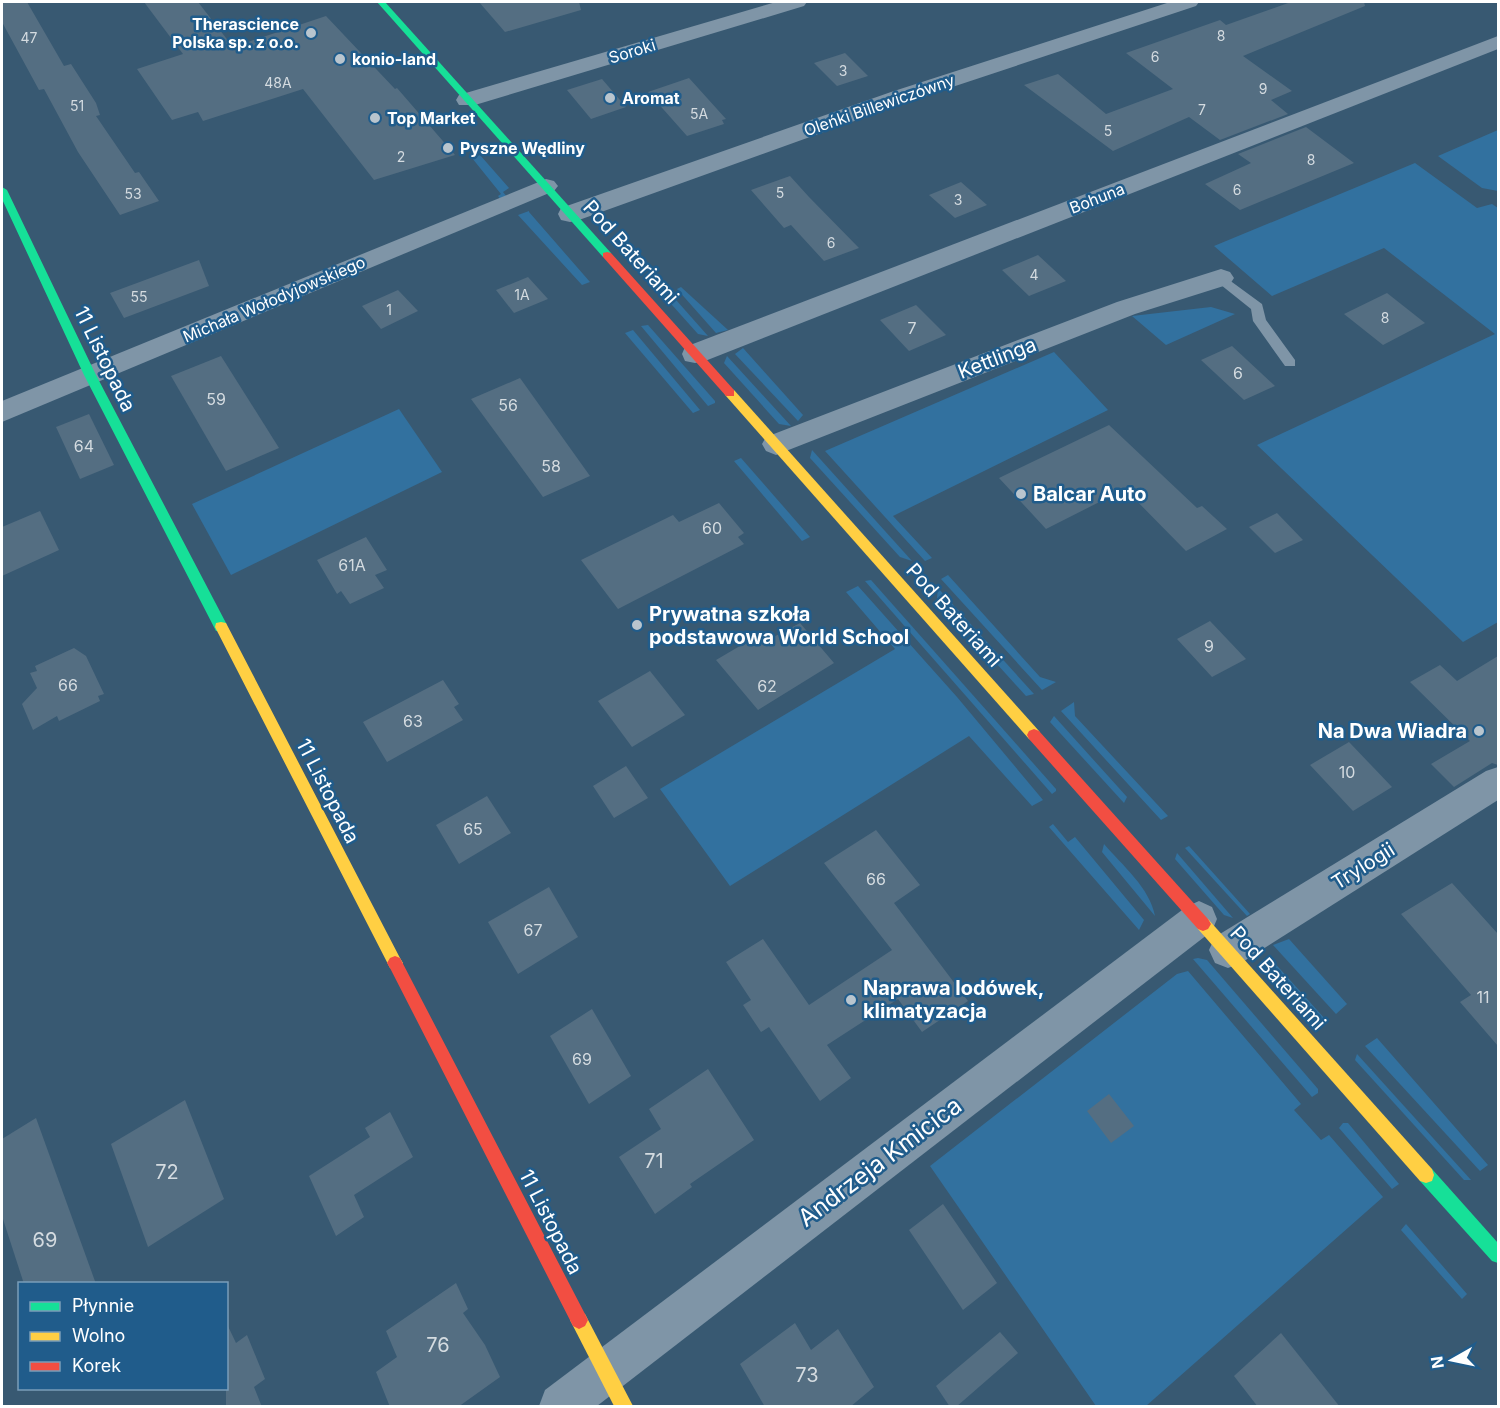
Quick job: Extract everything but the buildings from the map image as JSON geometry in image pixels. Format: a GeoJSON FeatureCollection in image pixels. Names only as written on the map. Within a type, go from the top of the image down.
{"type":"FeatureCollection","features":[{"type":"Feature","properties":{"kind":"street","name":"Pod Bateriami"},"geometry":{"type":"LineString","coordinates":[[381,2],[1498,1255]]}},
{"type":"Feature","properties":{"kind":"street","name":"Soroki"},"geometry":{"type":"LineString","coordinates":[[467,100],[797,2]]}},
{"type":"Feature","properties":{"kind":"street","name":"Oleńki Billewiczówny"},"geometry":{"type":"LineString","coordinates":[[570,213],[888,101],[1189,2]]}},
{"type":"Feature","properties":{"kind":"street","name":"Bohuna"},"geometry":{"type":"LineString","coordinates":[[695,354],[1498,42]]}},
{"type":"Feature","properties":{"kind":"street","name":"Michała Wołodyjowskiego"},"geometry":{"type":"LineString","coordinates":[[2,412],[546,186]]}},
{"type":"Feature","properties":{"kind":"street","name":"11 Listopada"},"geometry":{"type":"LineString","coordinates":[[2,190],[90,375],[624,1407]]}},
{"type":"Feature","properties":{"kind":"street","name":"Kettlinga"},"geometry":{"type":"LineString","coordinates":[[776,444],[1126,308],[1221,278]]}},
{"type":"Feature","properties":{"kind":"street","name":"Trylogii"},"geometry":{"type":"LineString","coordinates":[[1227,950],[1498,782]]}},
{"type":"Feature","properties":{"kind":"street","name":"Andrzeja Kmicica"},"geometry":{"type":"LineString","coordinates":[[561,1407],[1199,919]]}},
{"type":"Feature","properties":{"kind":"lane"},"geometry":{"type":"LineString","coordinates":[[1221,278],[1257,307],[1260,321],[1290,363]]}},
{"type":"Feature","properties":{"kind":"shaded area"},"geometry":{"type":"Polygon","coordinates":[[[1498,130],[1498,191],[1482,188],[1438,156],[1498,130]]]}},
{"type":"Feature","properties":{"kind":"shaded area"},"geometry":{"type":"Polygon","coordinates":[[[480,155],[509,188],[503,192],[507,197],[501,200],[498,196],[501,194],[472,158],[480,155]]]}},
{"type":"Feature","properties":{"kind":"shaded area"},"geometry":{"type":"Polygon","coordinates":[[[1415,163],[1477,208],[1492,204],[1498,208],[1498,622],[1463,642],[1257,445],[1495,334],[1384,248],[1272,296],[1214,246],[1415,163]]]}},
{"type":"Feature","properties":{"kind":"shaded area"},"geometry":{"type":"Polygon","coordinates":[[[529,211],[590,282],[582,285],[518,215],[529,211]]]}},
{"type":"Feature","properties":{"kind":"shaded area"},"geometry":{"type":"Polygon","coordinates":[[[681,287],[728,330],[716,333],[677,289],[681,287]]]}},
{"type":"Feature","properties":{"kind":"shaded area"},"geometry":{"type":"Polygon","coordinates":[[[669,292],[708,336],[698,334],[664,296],[669,292]]]}},
{"type":"Feature","properties":{"kind":"shaded area"},"geometry":{"type":"Polygon","coordinates":[[[1211,307],[1235,314],[1166,345],[1132,316],[1211,307]]]}},
{"type":"Feature","properties":{"kind":"shaded area"},"geometry":{"type":"Polygon","coordinates":[[[648,325],[715,403],[708,406],[641,326],[648,325]]]}},
{"type":"Feature","properties":{"kind":"shaded area"},"geometry":{"type":"Polygon","coordinates":[[[633,330],[700,410],[693,413],[625,333],[633,330]]]}},
{"type":"Feature","properties":{"kind":"shaded area"},"geometry":{"type":"Polygon","coordinates":[[[743,348],[803,415],[798,421],[735,354],[743,348]]]}},
{"type":"Feature","properties":{"kind":"shaded area"},"geometry":{"type":"Polygon","coordinates":[[[1054,352],[1108,410],[893,516],[932,558],[925,561],[825,451],[1054,352]]]}},
{"type":"Feature","properties":{"kind":"shaded area"},"geometry":{"type":"Polygon","coordinates":[[[727,356],[791,426],[779,424],[724,363],[727,356]]]}},
{"type":"Feature","properties":{"kind":"shaded area"},"geometry":{"type":"Polygon","coordinates":[[[399,409],[442,472],[231,575],[192,504],[399,409]]]}},
{"type":"Feature","properties":{"kind":"shaded area"},"geometry":{"type":"Polygon","coordinates":[[[812,450],[912,561],[900,557],[810,458],[812,450]]]}},
{"type":"Feature","properties":{"kind":"shaded area"},"geometry":{"type":"Polygon","coordinates":[[[741,458],[810,537],[802,541],[734,461],[741,458]]]}},
{"type":"Feature","properties":{"kind":"shaded area"},"geometry":{"type":"Polygon","coordinates":[[[948,575],[1040,677],[1056,682],[1042,690],[941,579],[948,575]]]}},
{"type":"Feature","properties":{"kind":"shaded area"},"geometry":{"type":"Polygon","coordinates":[[[871,580],[1056,791],[1052,794],[865,581],[871,580]]]}},
{"type":"Feature","properties":{"kind":"shaded area"},"geometry":{"type":"Polygon","coordinates":[[[858,586],[957,697],[1043,800],[1032,806],[969,736],[730,886],[660,789],[895,649],[846,592],[858,586]]]}},
{"type":"Feature","properties":{"kind":"shaded area"},"geometry":{"type":"Polygon","coordinates":[[[938,588],[1034,694],[1026,696],[937,598],[938,588]]]}},
{"type":"Feature","properties":{"kind":"shaded area"},"geometry":{"type":"Polygon","coordinates":[[[1074,702],[1075,716],[1168,816],[1161,820],[1061,711],[1074,702]]]}},
{"type":"Feature","properties":{"kind":"shaded area"},"geometry":{"type":"Polygon","coordinates":[[[1054,716],[1127,797],[1124,803],[1050,722],[1054,716]]]}},
{"type":"Feature","properties":{"kind":"shaded area"},"geometry":{"type":"Polygon","coordinates":[[[1053,824],[1068,842],[1075,837],[1144,920],[1139,930],[1049,827],[1053,824]]]}},
{"type":"Feature","properties":{"kind":"shaded area"},"geometry":{"type":"Polygon","coordinates":[[[1104,844],[1141,886],[1155,916],[1102,852],[1104,844]]]}},
{"type":"Feature","properties":{"kind":"shaded area"},"geometry":{"type":"Polygon","coordinates":[[[1189,846],[1250,914],[1247,916],[1185,848],[1189,846]]]}},
{"type":"Feature","properties":{"kind":"shaded area"},"geometry":{"type":"Polygon","coordinates":[[[1177,853],[1233,918],[1224,915],[1175,859],[1177,853]]]}},
{"type":"Feature","properties":{"kind":"shaded area"},"geometry":{"type":"Polygon","coordinates":[[[1289,939],[1347,1004],[1336,1014],[1273,945],[1289,939]]]}},
{"type":"Feature","properties":{"kind":"shaded area"},"geometry":{"type":"Polygon","coordinates":[[[1193,959],[1207,960],[1318,1089],[1318,1093],[1312,1097],[1193,959]]]}},
{"type":"Feature","properties":{"kind":"shaded area"},"geometry":{"type":"Polygon","coordinates":[[[1271,959],[1326,1020],[1319,1021],[1272,968],[1271,959]]]}},
{"type":"Feature","properties":{"kind":"shaded area"},"geometry":{"type":"Polygon","coordinates":[[[1188,971],[1301,1104],[1294,1110],[1321,1140],[1329,1135],[1383,1197],[1146,1406],[1096,1406],[930,1166],[1177,974],[1188,971]]]}},
{"type":"Feature","properties":{"kind":"shaded area"},"geometry":{"type":"Polygon","coordinates":[[[1377,1038],[1488,1165],[1480,1171],[1365,1046],[1377,1038]]]}},
{"type":"Feature","properties":{"kind":"shaded area"},"geometry":{"type":"Polygon","coordinates":[[[1357,1054],[1471,1180],[1464,1180],[1355,1060],[1357,1054]]]}},
{"type":"Feature","properties":{"kind":"shaded area"},"geometry":{"type":"Polygon","coordinates":[[[1343,1123],[1348,1123],[1399,1184],[1392,1189],[1339,1128],[1343,1123]]]}},
{"type":"Feature","properties":{"kind":"shaded area"},"geometry":{"type":"Polygon","coordinates":[[[1406,1224],[1467,1294],[1462,1299],[1401,1230],[1406,1224]]]}},
{"type":"Feature","properties":{"kind":"traffic: fast"},"geometry":{"type":"LineString","coordinates":[[381,2],[607,255]]}},
{"type":"Feature","properties":{"kind":"traffic: fast"},"geometry":{"type":"LineString","coordinates":[[2,190],[90,375],[221,627]]}},
{"type":"Feature","properties":{"kind":"traffic: fast"},"geometry":{"type":"LineString","coordinates":[[1426,1175],[1498,1255]]}},
{"type":"Feature","properties":{"kind":"traffic: slow"},"geometry":{"type":"LineString","coordinates":[[730,393],[1034,735]]}},
{"type":"Feature","properties":{"kind":"traffic: slow"},"geometry":{"type":"LineString","coordinates":[[221,627],[395,963]]}},
{"type":"Feature","properties":{"kind":"traffic: slow"},"geometry":{"type":"LineString","coordinates":[[1203,924],[1426,1175]]}},
{"type":"Feature","properties":{"kind":"traffic: slow"},"geometry":{"type":"LineString","coordinates":[[579,1320],[624,1406]]}},
{"type":"Feature","properties":{"kind":"traffic: jam"},"geometry":{"type":"LineString","coordinates":[[607,255],[730,393]]}},
{"type":"Feature","properties":{"kind":"traffic: jam"},"geometry":{"type":"LineString","coordinates":[[1034,735],[1203,924]]}},
{"type":"Feature","properties":{"kind":"traffic: jam"},"geometry":{"type":"LineString","coordinates":[[395,963],[579,1320]]}},
{"type":"Feature","properties":{"kind":"place","name":"Therascience Polska sp. z o.o."},"geometry":{"type":"Point","coordinates":[311,33]}},
{"type":"Feature","properties":{"kind":"place","name":"konio-land"},"geometry":{"type":"Point","coordinates":[340,59]}},
{"type":"Feature","properties":{"kind":"place","name":"Aromat"},"geometry":{"type":"Point","coordinates":[610,98]}},
{"type":"Feature","properties":{"kind":"place","name":"Top Market"},"geometry":{"type":"Point","coordinates":[375,118]}},
{"type":"Feature","properties":{"kind":"place","name":"Pyszne Wędliny"},"geometry":{"type":"Point","coordinates":[448,148]}},
{"type":"Feature","properties":{"kind":"place","name":"Balcar Auto"},"geometry":{"type":"Point","coordinates":[1021,494]}},
{"type":"Feature","properties":{"kind":"place","name":"Prywatna szkoła podstawowa World School"},"geometry":{"type":"Point","coordinates":[637,625]}},
{"type":"Feature","properties":{"kind":"place","name":"Na Dwa Wiadra"},"geometry":{"type":"Point","coordinates":[1479,731]}},
{"type":"Feature","properties":{"kind":"place","name":"Naprawa lodówek, klimatyzacja"},"geometry":{"type":"Point","coordinates":[851,1000]}}]}
